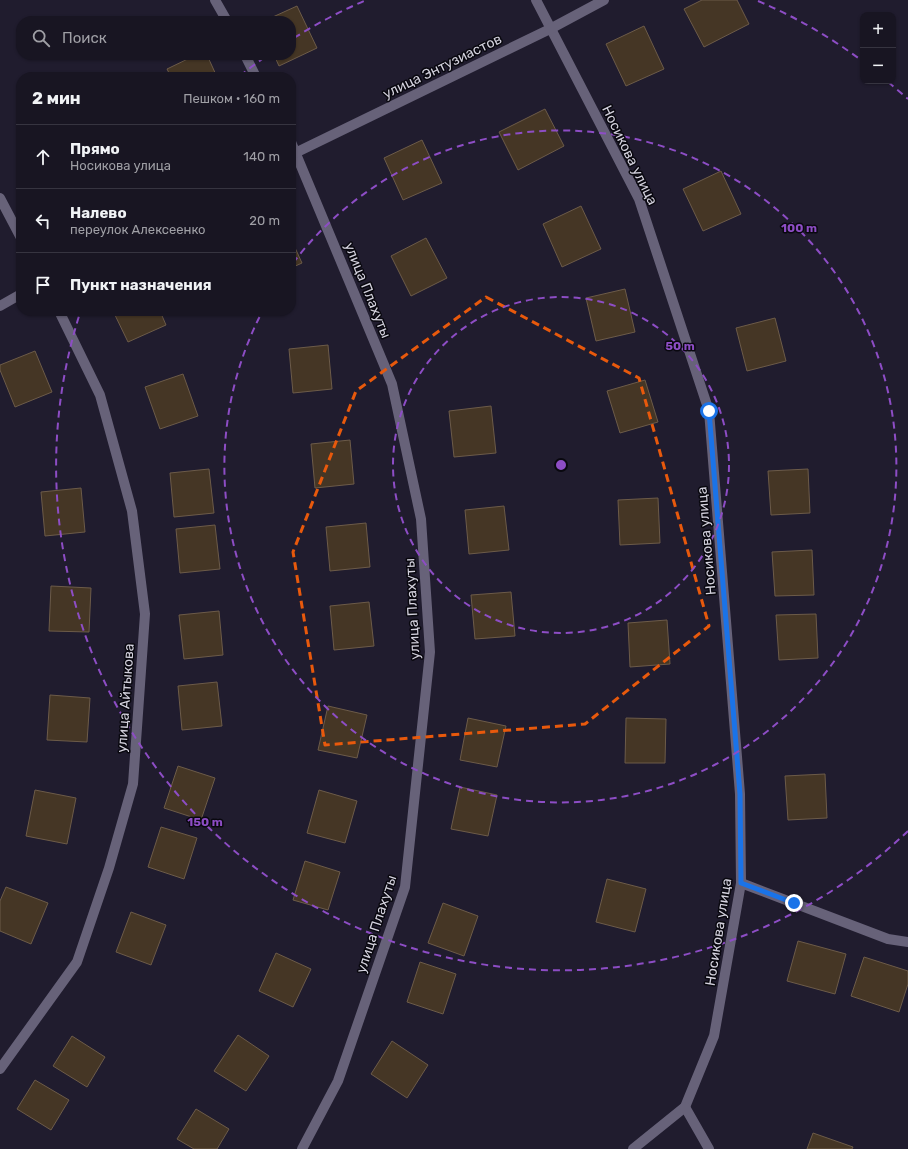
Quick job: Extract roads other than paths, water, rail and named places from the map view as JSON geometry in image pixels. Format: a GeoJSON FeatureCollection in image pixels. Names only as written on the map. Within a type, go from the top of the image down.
{"type":"FeatureCollection","features":[{"type":"Feature","properties":{"kind":"street"},"geometry":{"type":"LineString","coordinates":[[216,0],[224,16]]}},
{"type":"Feature","properties":{"kind":"street","name":"Носикова улица"},"geometry":{"type":"LineString","coordinates":[[536,0],[639,199],[709,411],[740,794],[741,883],[714,1036],[685,1107]]}},
{"type":"Feature","properties":{"kind":"street","name":"улица Энтузиастов"},"geometry":{"type":"LineString","coordinates":[[296,153],[604,0]]}},
{"type":"Feature","properties":{"kind":"street"},"geometry":{"type":"LineString","coordinates":[[248,60],[254,72]]}},
{"type":"Feature","properties":{"kind":"street","name":"улица Плахуты"},"geometry":{"type":"LineString","coordinates":[[296,159],[392,384],[421,519],[430,652],[405,886],[338,1081],[302,1149]]}},
{"type":"Feature","properties":{"kind":"street"},"geometry":{"type":"LineString","coordinates":[[0,198],[16,228]]}},
{"type":"Feature","properties":{"kind":"street"},"geometry":{"type":"LineString","coordinates":[[0,306],[16,297]]}},
{"type":"Feature","properties":{"kind":"street","name":"улица Айтыкова"},"geometry":{"type":"LineString","coordinates":[[0,1069],[77,962],[109,868],[133,784],[145,614],[132,511],[100,395],[61,316]]}},
{"type":"Feature","properties":{"kind":"street"},"geometry":{"type":"LineString","coordinates":[[741,883],[888,939],[908,942]]}},
{"type":"Feature","properties":{"kind":"street"},"geometry":{"type":"LineString","coordinates":[[633,1149],[685,1107],[709,1149]]}}]}
